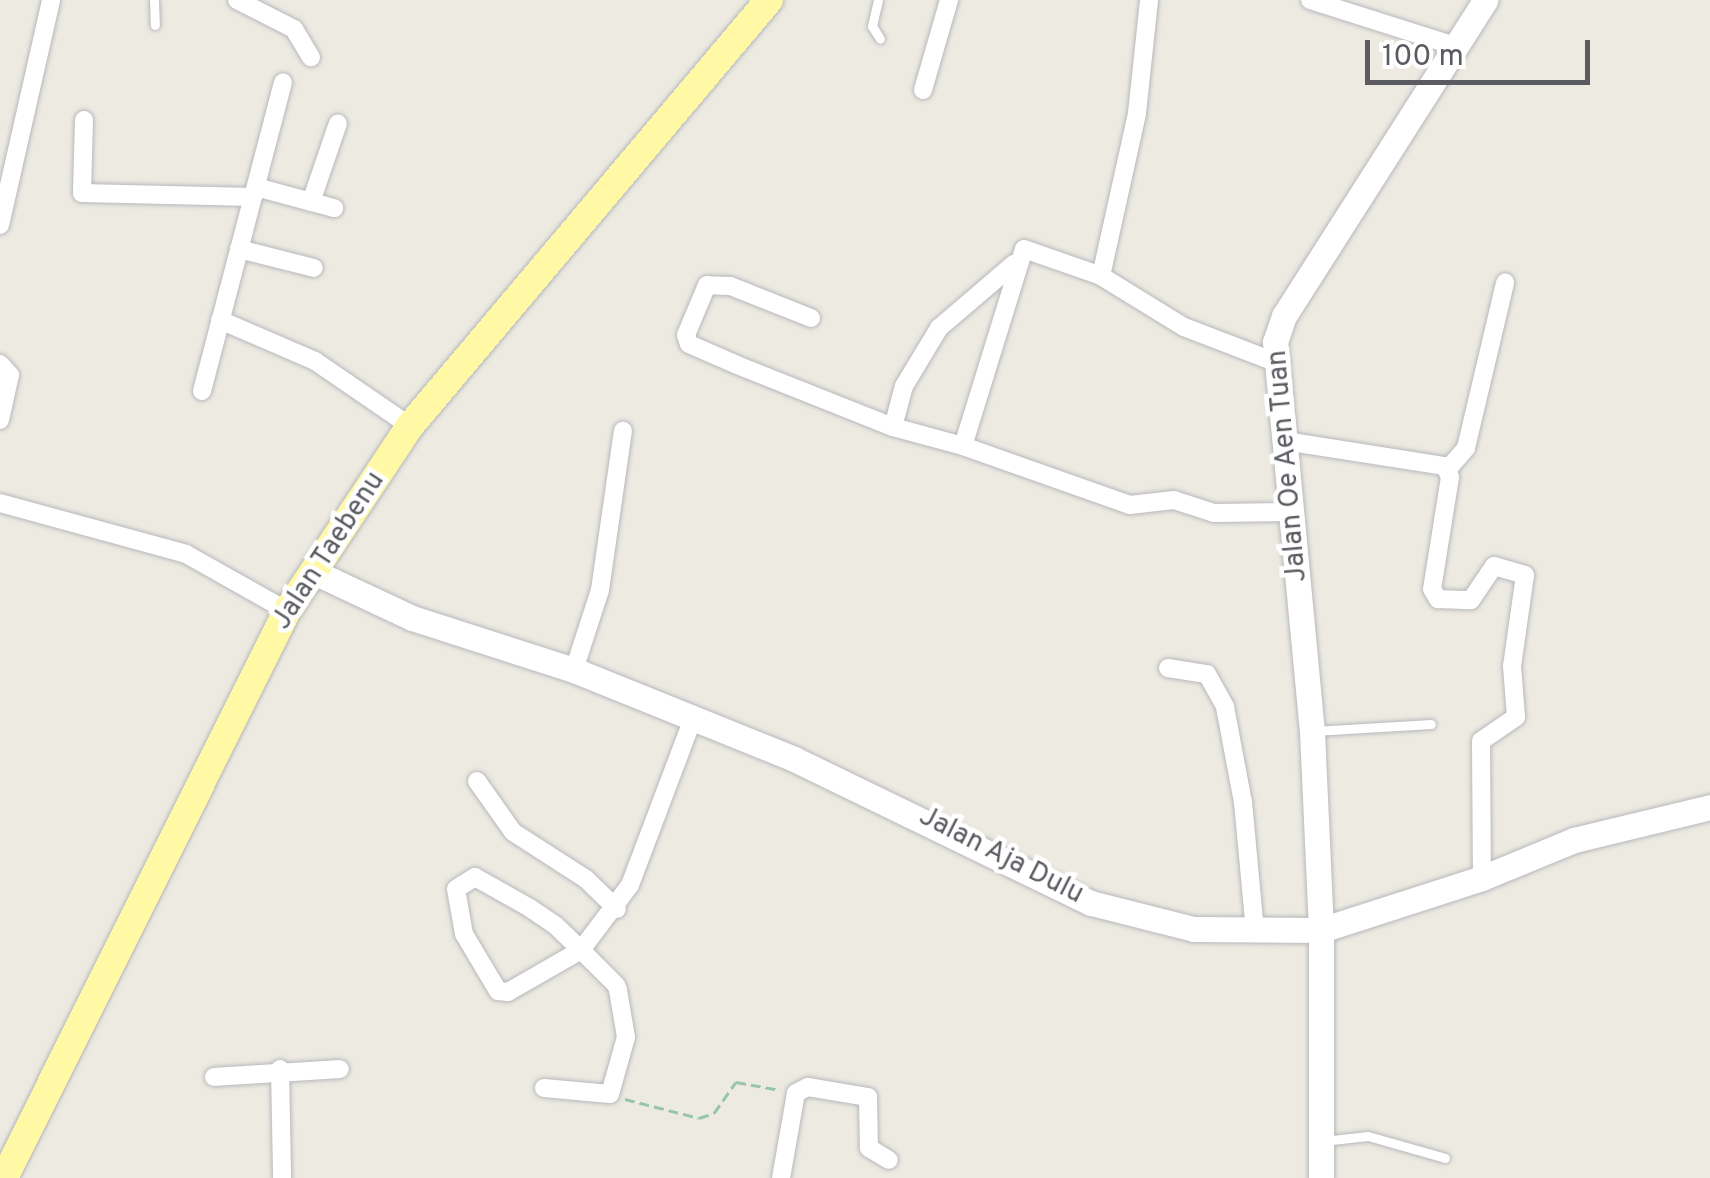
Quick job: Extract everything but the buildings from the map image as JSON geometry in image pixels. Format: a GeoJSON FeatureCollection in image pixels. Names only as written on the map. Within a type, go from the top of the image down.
{"type":"FeatureCollection","features":[{"type":"Feature","properties":{"kind":"main road","name":"Jalan Taebenu"},"geometry":{"type":"LineString","coordinates":[[4,1178],[116,966],[225,727],[287,611],[410,426],[769,0]]}},
{"type":"Feature","properties":{"kind":"street"},"geometry":{"type":"LineString","coordinates":[[0,225],[51,0]]}},
{"type":"Feature","properties":{"kind":"street"},"geometry":{"type":"LineString","coordinates":[[237,0],[294,29],[311,57]]}},
{"type":"Feature","properties":{"kind":"street"},"geometry":{"type":"LineString","coordinates":[[923,90],[949,0]]}},
{"type":"Feature","properties":{"kind":"street"},"geometry":{"type":"LineString","coordinates":[[1102,276],[1136,113],[1149,0]]}},
{"type":"Feature","properties":{"kind":"street"},"geometry":{"type":"LineString","coordinates":[[1310,0],[1458,47]]}},
{"type":"Feature","properties":{"kind":"street","name":"Jalan Oe Aen Tuan"},"geometry":{"type":"LineString","coordinates":[[1321,1178],[1322,930],[1312,732],[1276,362],[1284,316],[1458,47],[1484,0]]}},
{"type":"Feature","properties":{"kind":"street"},"geometry":{"type":"LineString","coordinates":[[202,390],[283,82]]}},
{"type":"Feature","properties":{"kind":"street"},"geometry":{"type":"LineString","coordinates":[[84,120],[82,193],[254,192],[334,208]]}},
{"type":"Feature","properties":{"kind":"street"},"geometry":{"type":"LineString","coordinates":[[311,202],[338,123]]}},
{"type":"Feature","properties":{"kind":"street"},"geometry":{"type":"LineString","coordinates":[[239,248],[314,268]]}},
{"type":"Feature","properties":{"kind":"street"},"geometry":{"type":"LineString","coordinates":[[962,446],[1014,264],[1024,248],[1102,276],[1184,327],[1276,362]]}},
{"type":"Feature","properties":{"kind":"street"},"geometry":{"type":"LineString","coordinates":[[893,427],[904,386],[939,328],[1014,264]]}},
{"type":"Feature","properties":{"kind":"street"},"geometry":{"type":"LineString","coordinates":[[1482,878],[1481,742],[1516,717],[1512,666],[1527,583],[1518,569],[1494,566],[1472,600],[1433,595],[1448,470],[1466,448],[1505,284]]}},
{"type":"Feature","properties":{"kind":"street"},"geometry":{"type":"LineString","coordinates":[[812,318],[730,286],[707,285],[686,335],[689,344],[893,427],[962,446],[1130,506],[1174,500],[1214,513],[1289,512]]}},
{"type":"Feature","properties":{"kind":"street"},"geometry":{"type":"LineString","coordinates":[[220,320],[315,361],[410,426]]}},
{"type":"Feature","properties":{"kind":"street"},"geometry":{"type":"LineString","coordinates":[[0,364],[10,375],[0,420]]}},
{"type":"Feature","properties":{"kind":"street"},"geometry":{"type":"LineString","coordinates":[[574,670],[600,590],[623,430]]}},
{"type":"Feature","properties":{"kind":"street"},"geometry":{"type":"LineString","coordinates":[[1285,441],[1433,462],[1448,470]]}},
{"type":"Feature","properties":{"kind":"street"},"geometry":{"type":"LineString","coordinates":[[0,503],[186,554],[287,611]]}},
{"type":"Feature","properties":{"kind":"street","name":"Jalan Aja Dulu"},"geometry":{"type":"LineString","coordinates":[[314,572],[412,618],[574,670],[900,805],[1091,903],[1194,929],[1322,930],[1482,878],[1574,840],[1710,808]]}},
{"type":"Feature","properties":{"kind":"street"},"geometry":{"type":"LineString","coordinates":[[1168,668],[1207,674],[1224,707],[1243,802],[1255,932]]}},
{"type":"Feature","properties":{"kind":"street"},"geometry":{"type":"LineString","coordinates":[[544,1088],[610,1094],[626,1037],[624,1006],[616,985],[581,950],[555,925],[485,881],[468,877],[459,884],[464,934],[498,991],[508,992],[581,950],[616,909],[693,718]]}},
{"type":"Feature","properties":{"kind":"street"},"geometry":{"type":"LineString","coordinates":[[478,781],[513,832],[586,879],[616,909]]}},
{"type":"Feature","properties":{"kind":"street"},"geometry":{"type":"LineString","coordinates":[[214,1077],[340,1069]]}},
{"type":"Feature","properties":{"kind":"street"},"geometry":{"type":"LineString","coordinates":[[280,1070],[282,1178]]}},
{"type":"Feature","properties":{"kind":"street"},"geometry":{"type":"LineString","coordinates":[[781,1178],[796,1093],[808,1088],[868,1097],[870,1148],[889,1160]]}},
{"type":"Feature","properties":{"kind":"lane"},"geometry":{"type":"LineString","coordinates":[[154,0],[155,25]]}},
{"type":"Feature","properties":{"kind":"lane"},"geometry":{"type":"LineString","coordinates":[[878,0],[872,26],[880,39]]}},
{"type":"Feature","properties":{"kind":"lane"},"geometry":{"type":"LineString","coordinates":[[1312,732],[1431,724]]}},
{"type":"Feature","properties":{"kind":"lane"},"geometry":{"type":"LineString","coordinates":[[1320,1141],[1368,1136],[1445,1158]]}},
{"type":"Feature","properties":{"kind":"path"},"geometry":{"type":"LineString","coordinates":[[610,1094],[700,1118],[714,1113],[736,1082],[796,1093]]}}]}
